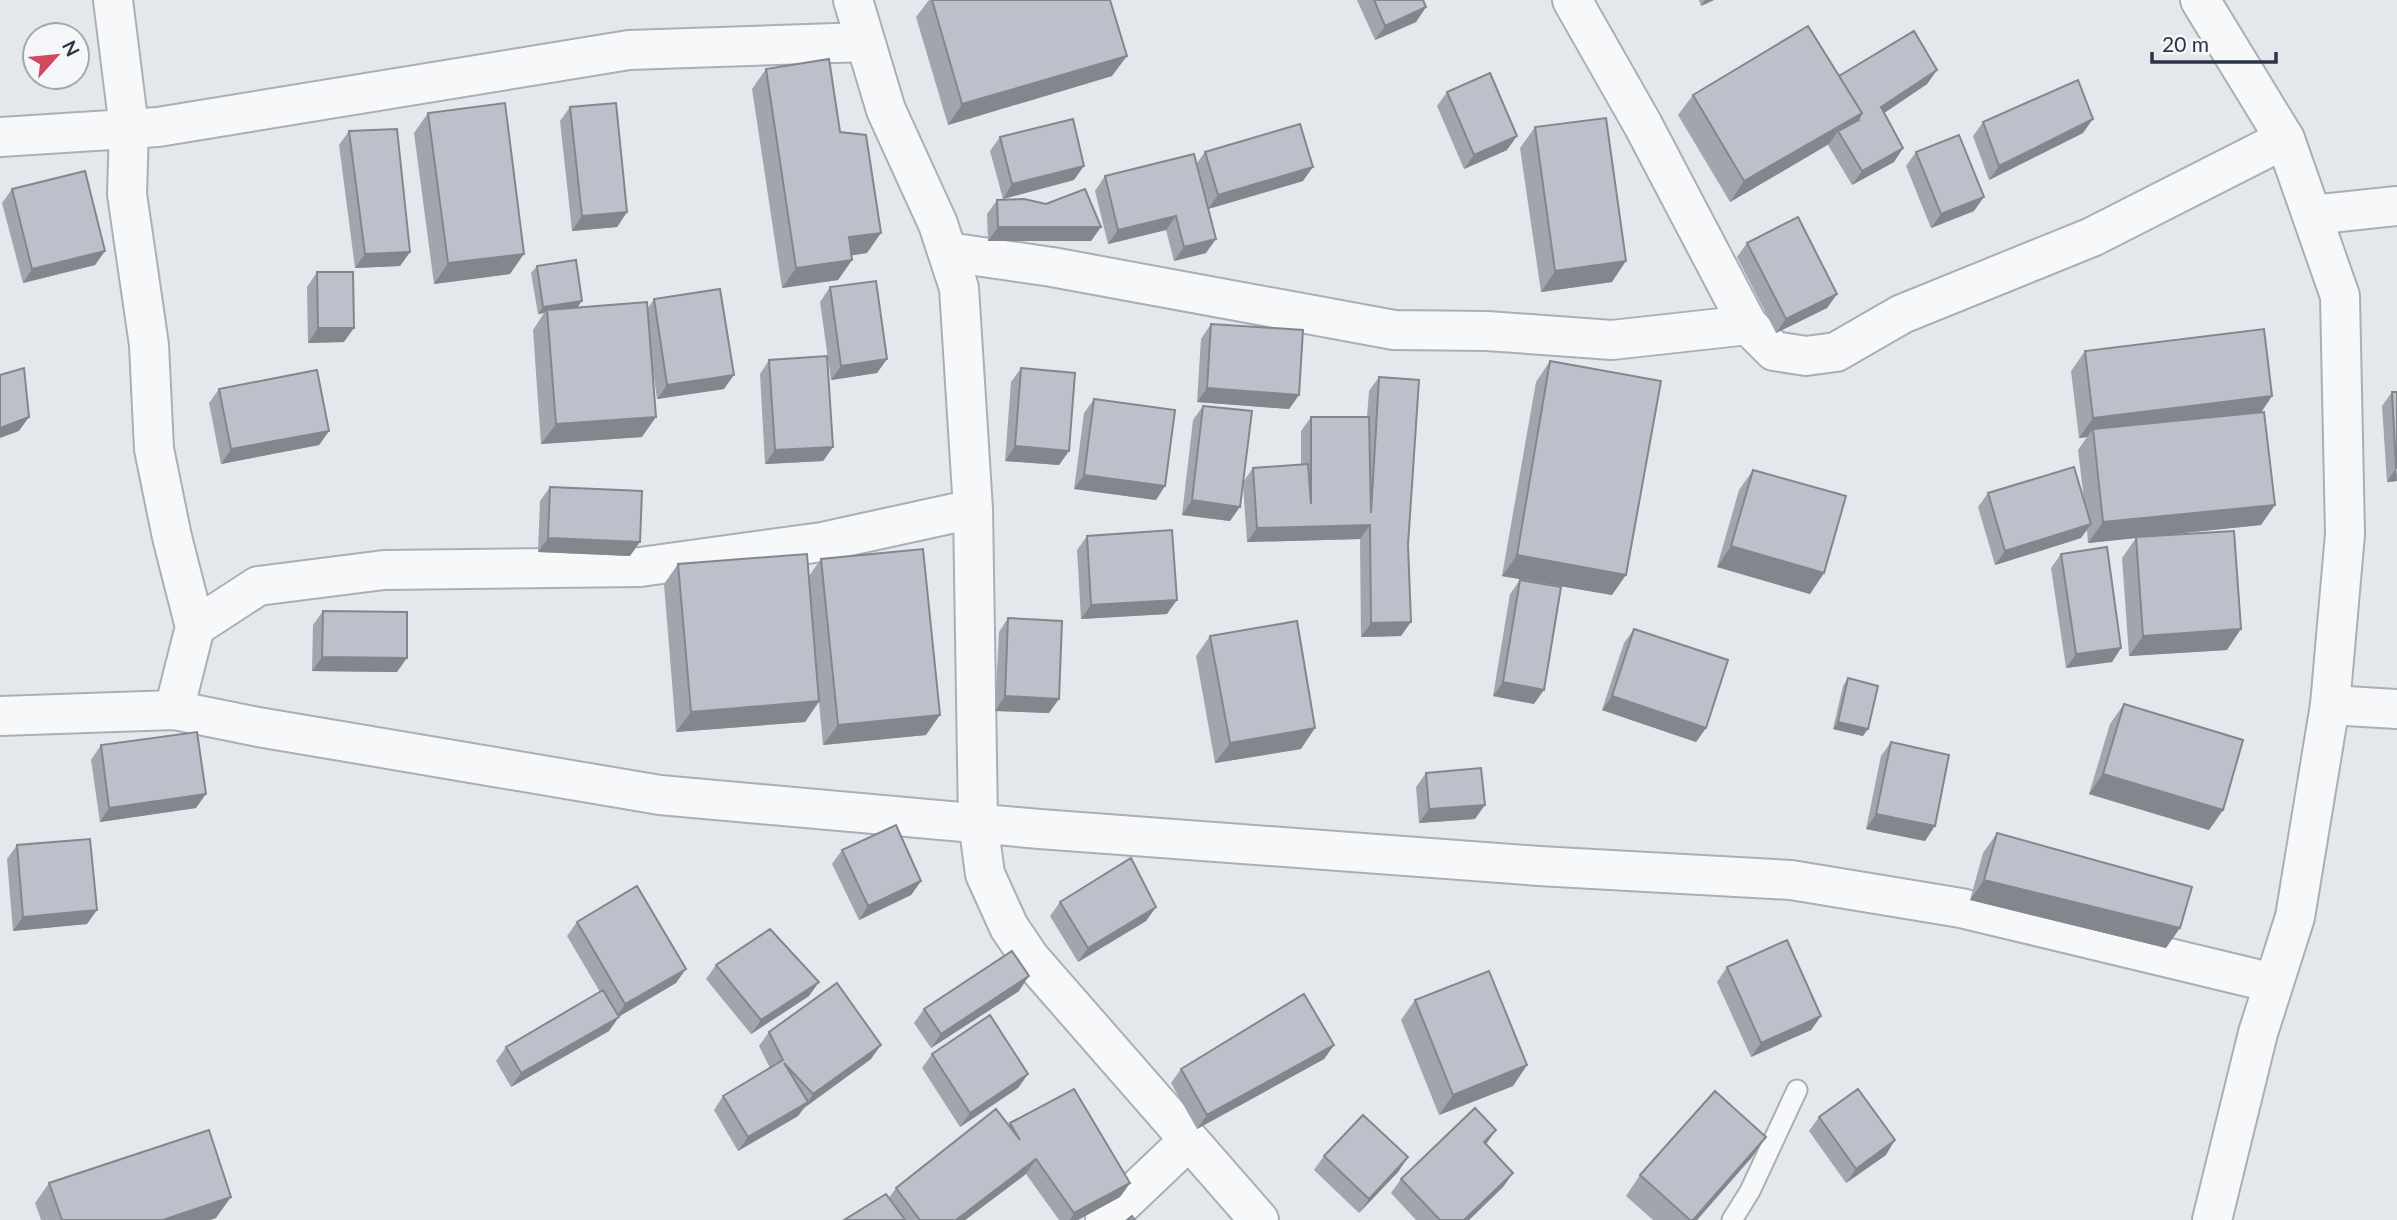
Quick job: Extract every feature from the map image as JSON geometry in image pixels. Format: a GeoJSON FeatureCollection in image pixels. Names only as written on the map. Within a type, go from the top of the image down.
{"type":"FeatureCollection","features":[{"type":"Feature","properties":{"kind":"street"},"geometry":{"type":"LineString","coordinates":[[113,0],[129,128],[127,194],[149,345],[154,449],[172,537],[195,627],[174,710]]}},
{"type":"Feature","properties":{"kind":"street"},"geometry":{"type":"LineString","coordinates":[[853,0],[886,110],[948,252],[959,288],[973,509],[978,821],[985,874],[1009,928],[1070,1007],[1259,1220]]}},
{"type":"Feature","properties":{"kind":"street"},"geometry":{"type":"LineString","coordinates":[[1572,0],[1643,125],[1748,325],[1774,351],[1806,356],[1836,352],[1902,314],[2092,237],[2285,139]]}},
{"type":"Feature","properties":{"kind":"street"},"geometry":{"type":"LineString","coordinates":[[2200,0],[2285,139],[2340,296],[2345,534],[2330,705],[2295,917],[2273,983],[2212,1220]]}},
{"type":"Feature","properties":{"kind":"street"},"geometry":{"type":"LineString","coordinates":[[0,137],[129,128],[325,101],[629,50],[865,42]]}},
{"type":"Feature","properties":{"kind":"street"},"geometry":{"type":"LineString","coordinates":[[2312,215],[2397,206]]}},
{"type":"Feature","properties":{"kind":"street"},"geometry":{"type":"LineString","coordinates":[[948,252],[1052,267],[1394,330],[1488,331],[1612,340],[1748,325]]}},
{"type":"Feature","properties":{"kind":"street"},"geometry":{"type":"LineString","coordinates":[[195,627],[258,586],[384,570],[640,567],[821,542],[973,509]]}},
{"type":"Feature","properties":{"kind":"street"},"geometry":{"type":"LineString","coordinates":[[2330,705],[2397,709]]}},
{"type":"Feature","properties":{"kind":"street"},"geometry":{"type":"LineString","coordinates":[[0,716],[174,710],[258,727],[660,795],[1497,863],[1791,880],[1961,908],[2273,983]]}},
{"type":"Feature","properties":{"kind":"street"},"geometry":{"type":"LineString","coordinates":[[1105,1220],[1188,1141]]}},
{"type":"Feature","properties":{"kind":"lane"},"geometry":{"type":"LineString","coordinates":[[1732,1220],[1750,1191],[1797,1090]]}},
{"type":"Feature","properties":{"kind":"building"},"geometry":{"type":"Polygon","coordinates":[[[932,0],[1110,0],[1127,56],[962,104],[932,0]]]}},
{"type":"Feature","properties":{"kind":"building"},"geometry":{"type":"Polygon","coordinates":[[[1374,0],[1423,0],[1426,7],[1385,26],[1374,0]]]}},
{"type":"Feature","properties":{"kind":"building"},"geometry":{"type":"Polygon","coordinates":[[[1808,26],[1862,113],[1744,181],[1693,95],[1808,26]]]}},
{"type":"Feature","properties":{"kind":"building"},"geometry":{"type":"Polygon","coordinates":[[[1914,31],[1937,70],[1881,107],[1903,148],[1862,171],[1838,131],[1859,120],[1862,113],[1839,76],[1914,31]]]}},
{"type":"Feature","properties":{"kind":"building"},"geometry":{"type":"Polygon","coordinates":[[[829,59],[840,132],[866,135],[881,233],[849,237],[852,260],[796,268],[766,69],[829,59]]]}},
{"type":"Feature","properties":{"kind":"building"},"geometry":{"type":"Polygon","coordinates":[[[1490,73],[1517,136],[1474,155],[1447,92],[1490,73]]]}},
{"type":"Feature","properties":{"kind":"building"},"geometry":{"type":"Polygon","coordinates":[[[2078,80],[2093,119],[1999,166],[1983,122],[2078,80]]]}},
{"type":"Feature","properties":{"kind":"building"},"geometry":{"type":"Polygon","coordinates":[[[505,103],[524,254],[448,263],[428,113],[505,103]]]}},
{"type":"Feature","properties":{"kind":"building"},"geometry":{"type":"Polygon","coordinates":[[[616,103],[627,212],[582,216],[570,107],[616,103]]]}},
{"type":"Feature","properties":{"kind":"building"},"geometry":{"type":"Polygon","coordinates":[[[1606,118],[1626,261],[1555,271],[1535,127],[1606,118]]]}},
{"type":"Feature","properties":{"kind":"building"},"geometry":{"type":"Polygon","coordinates":[[[1073,119],[1084,166],[1012,184],[1000,137],[1073,119]]]}},
{"type":"Feature","properties":{"kind":"building"},"geometry":{"type":"Polygon","coordinates":[[[1300,124],[1313,167],[1218,195],[1205,152],[1300,124]]]}},
{"type":"Feature","properties":{"kind":"building"},"geometry":{"type":"Polygon","coordinates":[[[397,129],[410,252],[365,254],[349,131],[397,129]]]}},
{"type":"Feature","properties":{"kind":"building"},"geometry":{"type":"Polygon","coordinates":[[[1959,135],[1984,197],[1941,214],[1916,152],[1959,135]]]}},
{"type":"Feature","properties":{"kind":"building"},"geometry":{"type":"Polygon","coordinates":[[[1194,154],[1216,239],[1184,247],[1176,216],[1118,230],[1105,176],[1194,154]]]}},
{"type":"Feature","properties":{"kind":"building"},"geometry":{"type":"Polygon","coordinates":[[[85,171],[105,251],[32,269],[12,189],[85,171]]]}},
{"type":"Feature","properties":{"kind":"building"},"geometry":{"type":"Polygon","coordinates":[[[1085,189],[1101,227],[998,227],[997,200],[1024,199],[1046,204],[1085,189]]]}},
{"type":"Feature","properties":{"kind":"building"},"geometry":{"type":"Polygon","coordinates":[[[1798,217],[1837,294],[1786,319],[1747,243],[1798,217]]]}},
{"type":"Feature","properties":{"kind":"building"},"geometry":{"type":"Polygon","coordinates":[[[576,260],[582,301],[543,307],[537,266],[576,260]]]}},
{"type":"Feature","properties":{"kind":"building"},"geometry":{"type":"Polygon","coordinates":[[[317,272],[353,272],[354,328],[318,328],[317,272]]]}},
{"type":"Feature","properties":{"kind":"building"},"geometry":{"type":"Polygon","coordinates":[[[876,281],[887,359],[841,366],[830,287],[876,281]]]}},
{"type":"Feature","properties":{"kind":"building"},"geometry":{"type":"Polygon","coordinates":[[[720,289],[734,375],[667,385],[654,299],[720,289]]]}},
{"type":"Feature","properties":{"kind":"building"},"geometry":{"type":"Polygon","coordinates":[[[647,302],[656,417],[556,424],[547,310],[647,302]]]}},
{"type":"Feature","properties":{"kind":"building"},"geometry":{"type":"Polygon","coordinates":[[[1211,324],[1303,330],[1299,395],[1207,388],[1211,324]]]}},
{"type":"Feature","properties":{"kind":"building"},"geometry":{"type":"Polygon","coordinates":[[[2264,329],[2272,396],[2093,418],[2085,351],[2264,329]]]}},
{"type":"Feature","properties":{"kind":"building"},"geometry":{"type":"Polygon","coordinates":[[[827,356],[833,447],[775,450],[769,360],[827,356]]]}},
{"type":"Feature","properties":{"kind":"building"},"geometry":{"type":"Polygon","coordinates":[[[1550,361],[1661,381],[1626,575],[1517,555],[1550,361]]]}},
{"type":"Feature","properties":{"kind":"building"},"geometry":{"type":"Polygon","coordinates":[[[24,368],[29,417],[0,428],[0,375],[24,368]]]}},
{"type":"Feature","properties":{"kind":"building"},"geometry":{"type":"Polygon","coordinates":[[[1021,368],[1075,373],[1069,451],[1015,446],[1021,368]]]}},
{"type":"Feature","properties":{"kind":"building"},"geometry":{"type":"Polygon","coordinates":[[[317,370],[329,431],[231,449],[219,389],[317,370]]]}},
{"type":"Feature","properties":{"kind":"building"},"geometry":{"type":"Polygon","coordinates":[[[1379,377],[1419,380],[1408,545],[1411,622],[1371,623],[1370,525],[1257,528],[1253,468],[1308,464],[1311,504],[1311,417],[1369,417],[1371,513],[1379,377]]]}},
{"type":"Feature","properties":{"kind":"building"},"geometry":{"type":"Polygon","coordinates":[[[2392,392],[2397,392],[2397,468],[2396,468],[2392,392]]]}},
{"type":"Feature","properties":{"kind":"building"},"geometry":{"type":"Polygon","coordinates":[[[1094,399],[1175,410],[1165,486],[1084,475],[1094,399]]]}},
{"type":"Feature","properties":{"kind":"building"},"geometry":{"type":"Polygon","coordinates":[[[1203,406],[1252,411],[1240,507],[1192,500],[1203,406]]]}},
{"type":"Feature","properties":{"kind":"building"},"geometry":{"type":"Polygon","coordinates":[[[2264,412],[2275,505],[2103,522],[2093,429],[2264,412]]]}},
{"type":"Feature","properties":{"kind":"building"},"geometry":{"type":"Polygon","coordinates":[[[2074,467],[2091,524],[2005,551],[1988,493],[2074,467]]]}},
{"type":"Feature","properties":{"kind":"building"},"geometry":{"type":"Polygon","coordinates":[[[1753,470],[1846,496],[1824,573],[1731,546],[1753,470]]]}},
{"type":"Feature","properties":{"kind":"building"},"geometry":{"type":"Polygon","coordinates":[[[550,487],[642,491],[640,542],[548,538],[550,487]]]}},
{"type":"Feature","properties":{"kind":"building"},"geometry":{"type":"Polygon","coordinates":[[[1172,530],[1177,600],[1091,605],[1087,536],[1172,530]]]}},
{"type":"Feature","properties":{"kind":"building"},"geometry":{"type":"Polygon","coordinates":[[[2234,531],[2241,629],[2143,636],[2136,537],[2234,531]]]}},
{"type":"Feature","properties":{"kind":"building"},"geometry":{"type":"Polygon","coordinates":[[[2107,547],[2121,648],[2076,654],[2061,554],[2107,547]]]}},
{"type":"Feature","properties":{"kind":"building"},"geometry":{"type":"Polygon","coordinates":[[[923,549],[940,715],[838,725],[821,559],[923,549]]]}},
{"type":"Feature","properties":{"kind":"building"},"geometry":{"type":"Polygon","coordinates":[[[807,554],[819,701],[691,712],[678,564],[807,554]]]}},
{"type":"Feature","properties":{"kind":"building"},"geometry":{"type":"Polygon","coordinates":[[[1520,580],[1561,587],[1544,690],[1503,682],[1520,580]]]}},
{"type":"Feature","properties":{"kind":"building"},"geometry":{"type":"Polygon","coordinates":[[[323,611],[407,612],[407,658],[322,657],[323,611]]]}},
{"type":"Feature","properties":{"kind":"building"},"geometry":{"type":"Polygon","coordinates":[[[1008,618],[1062,621],[1059,699],[1005,696],[1008,618]]]}},
{"type":"Feature","properties":{"kind":"building"},"geometry":{"type":"Polygon","coordinates":[[[1297,621],[1315,728],[1230,743],[1210,636],[1297,621]]]}},
{"type":"Feature","properties":{"kind":"building"},"geometry":{"type":"Polygon","coordinates":[[[1634,629],[1728,660],[1706,728],[1612,696],[1634,629]]]}},
{"type":"Feature","properties":{"kind":"building"},"geometry":{"type":"Polygon","coordinates":[[[1848,678],[1878,686],[1868,729],[1838,722],[1848,678]]]}},
{"type":"Feature","properties":{"kind":"building"},"geometry":{"type":"Polygon","coordinates":[[[2124,704],[2243,740],[2223,810],[2103,774],[2124,704]]]}},
{"type":"Feature","properties":{"kind":"building"},"geometry":{"type":"Polygon","coordinates":[[[197,732],[206,794],[109,808],[101,745],[197,732]]]}},
{"type":"Feature","properties":{"kind":"building"},"geometry":{"type":"Polygon","coordinates":[[[1891,742],[1949,755],[1935,826],[1876,814],[1891,742]]]}},
{"type":"Feature","properties":{"kind":"building"},"geometry":{"type":"Polygon","coordinates":[[[1481,768],[1485,805],[1429,809],[1426,773],[1481,768]]]}},
{"type":"Feature","properties":{"kind":"building"},"geometry":{"type":"Polygon","coordinates":[[[896,825],[921,881],[868,906],[842,850],[896,825]]]}},
{"type":"Feature","properties":{"kind":"building"},"geometry":{"type":"Polygon","coordinates":[[[1997,833],[2192,887],[2180,928],[1984,880],[1997,833]]]}},
{"type":"Feature","properties":{"kind":"building"},"geometry":{"type":"Polygon","coordinates":[[[90,839],[97,910],[23,917],[17,845],[90,839]]]}},
{"type":"Feature","properties":{"kind":"building"},"geometry":{"type":"Polygon","coordinates":[[[1131,858],[1156,907],[1088,948],[1060,902],[1131,858]]]}},
{"type":"Feature","properties":{"kind":"building"},"geometry":{"type":"Polygon","coordinates":[[[637,886],[686,969],[625,1004],[577,922],[637,886]]]}},
{"type":"Feature","properties":{"kind":"building"},"geometry":{"type":"Polygon","coordinates":[[[770,929],[819,982],[761,1020],[716,965],[770,929]]]}},
{"type":"Feature","properties":{"kind":"building"},"geometry":{"type":"Polygon","coordinates":[[[1787,940],[1821,1016],[1761,1043],[1727,967],[1787,940]]]}},
{"type":"Feature","properties":{"kind":"building"},"geometry":{"type":"Polygon","coordinates":[[[1012,951],[1029,976],[941,1034],[924,1009],[1012,951]]]}},
{"type":"Feature","properties":{"kind":"building"},"geometry":{"type":"Polygon","coordinates":[[[1489,971],[1527,1065],[1453,1095],[1415,1000],[1489,971]]]}},
{"type":"Feature","properties":{"kind":"building"},"geometry":{"type":"Polygon","coordinates":[[[837,983],[881,1045],[813,1094],[784,1063],[808,1102],[748,1137],[723,1096],[783,1060],[769,1032],[837,983]]]}},
{"type":"Feature","properties":{"kind":"building"},"geometry":{"type":"Polygon","coordinates":[[[603,990],[619,1017],[521,1073],[506,1047],[603,990]]]}},
{"type":"Feature","properties":{"kind":"building"},"geometry":{"type":"Polygon","coordinates":[[[1304,994],[1334,1045],[1207,1115],[1181,1069],[1304,994]]]}},
{"type":"Feature","properties":{"kind":"building"},"geometry":{"type":"Polygon","coordinates":[[[990,1015],[1028,1074],[970,1113],[932,1054],[990,1015]]]}},
{"type":"Feature","properties":{"kind":"building"},"geometry":{"type":"Polygon","coordinates":[[[1074,1089],[1130,1183],[1074,1213],[1036,1159],[956,1220],[920,1220],[896,1188],[996,1109],[1020,1140],[1010,1123],[1074,1089]]]}},
{"type":"Feature","properties":{"kind":"building"},"geometry":{"type":"Polygon","coordinates":[[[1858,1089],[1895,1140],[1856,1169],[1819,1117],[1858,1089]]]}},
{"type":"Feature","properties":{"kind":"building"},"geometry":{"type":"Polygon","coordinates":[[[1715,1091],[1766,1137],[1693,1220],[1690,1220],[1640,1175],[1715,1091]]]}},
{"type":"Feature","properties":{"kind":"building"},"geometry":{"type":"Polygon","coordinates":[[[1475,1108],[1496,1130],[1484,1142],[1513,1173],[1464,1220],[1440,1220],[1401,1179],[1475,1108]]]}},
{"type":"Feature","properties":{"kind":"building"},"geometry":{"type":"Polygon","coordinates":[[[1363,1115],[1408,1157],[1369,1199],[1324,1156],[1363,1115]]]}},
{"type":"Feature","properties":{"kind":"building"},"geometry":{"type":"Polygon","coordinates":[[[209,1130],[231,1197],[163,1220],[62,1220],[49,1183],[209,1130]]]}},
{"type":"Feature","properties":{"kind":"building"},"geometry":{"type":"Polygon","coordinates":[[[886,1194],[905,1220],[844,1220],[886,1194]]]}}]}
